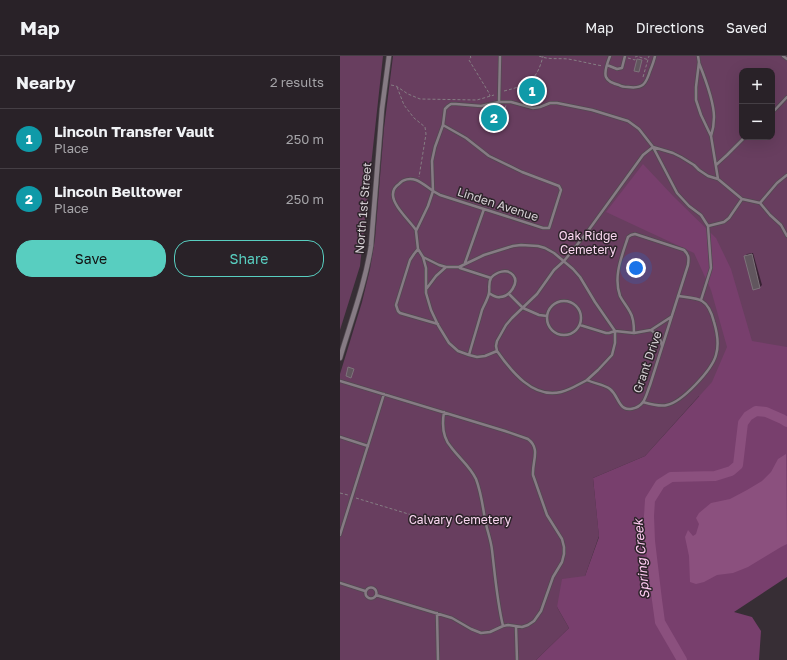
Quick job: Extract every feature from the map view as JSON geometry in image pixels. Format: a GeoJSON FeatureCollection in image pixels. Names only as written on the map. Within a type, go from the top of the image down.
{"type":"FeatureCollection","features":[{"type":"Feature","properties":{"kind":"street","name":"North 1st Street"},"geometry":{"type":"LineString","coordinates":[[340,358],[369,262],[382,109],[389,56]]}},
{"type":"Feature","properties":{"kind":"lane"},"geometry":{"type":"LineString","coordinates":[[499,102],[500,56]]}},
{"type":"Feature","properties":{"kind":"lane"},"geometry":{"type":"LineString","coordinates":[[610,56],[605,76],[607,79],[621,86],[636,88],[642,86],[646,82],[655,56]]}},
{"type":"Feature","properties":{"kind":"lane"},"geometry":{"type":"LineString","coordinates":[[607,65],[617,69],[622,68],[625,56]]}},
{"type":"Feature","properties":{"kind":"lane"},"geometry":{"type":"LineString","coordinates":[[698,56],[713,108],[714,116],[711,136]]}},
{"type":"Feature","properties":{"kind":"lane"},"geometry":{"type":"LineString","coordinates":[[783,56],[787,59]]}},
{"type":"Feature","properties":{"kind":"lane"},"geometry":{"type":"LineString","coordinates":[[699,62],[696,100],[700,115],[711,136],[718,179]]}},
{"type":"Feature","properties":{"kind":"lane"},"geometry":{"type":"LineString","coordinates":[[775,110],[787,97]]}},
{"type":"Feature","properties":{"kind":"lane"},"geometry":{"type":"LineString","coordinates":[[416,231],[433,192],[432,161],[435,147],[443,125],[445,109],[448,106],[451,104],[481,106],[499,102],[510,102],[532,108],[557,102],[592,110],[628,121],[639,128],[653,147],[677,193],[700,215],[708,226],[711,268],[701,300]]}},
{"type":"Feature","properties":{"kind":"lane","name":"Linden Avenue"},"geometry":{"type":"LineString","coordinates":[[433,192],[543,228],[548,228],[552,222],[561,190],[559,186],[522,172],[489,156],[466,138],[443,125]]}},
{"type":"Feature","properties":{"kind":"lane"},"geometry":{"type":"LineString","coordinates":[[716,165],[741,140]]}},
{"type":"Feature","properties":{"kind":"lane"},"geometry":{"type":"LineString","coordinates":[[653,147],[681,157],[708,176],[718,179],[742,198],[760,203],[781,226],[787,236]]}},
{"type":"Feature","properties":{"kind":"lane"},"geometry":{"type":"LineString","coordinates":[[460,268],[465,264],[494,251],[521,245],[545,248],[564,260],[580,277],[615,331],[615,343],[612,355],[587,380],[562,392],[554,393],[533,388],[517,375],[506,363],[497,350],[497,341],[506,325],[537,294],[554,270],[564,260],[584,235],[642,155],[653,147]]}},
{"type":"Feature","properties":{"kind":"lane"},"geometry":{"type":"LineString","coordinates":[[760,203],[777,182],[787,175]]}},
{"type":"Feature","properties":{"kind":"lane"},"geometry":{"type":"LineString","coordinates":[[433,192],[418,180],[411,179],[403,180],[399,183],[392,196],[397,207],[413,225],[416,231],[418,250],[423,257],[426,268],[426,293],[438,325],[449,343],[458,351],[477,357],[485,356],[497,350]]}},
{"type":"Feature","properties":{"kind":"lane"},"geometry":{"type":"LineString","coordinates":[[708,226],[724,222],[729,218],[742,198]]}},
{"type":"Feature","properties":{"kind":"lane"},"geometry":{"type":"LineString","coordinates":[[465,264],[484,209]]}},
{"type":"Feature","properties":{"kind":"lane","name":"Grant Drive"},"geometry":{"type":"LineString","coordinates":[[587,380],[609,388],[616,395],[620,404],[626,409],[635,408],[643,402],[646,396],[689,258],[684,250],[635,234],[628,237],[617,274],[621,297],[634,319],[634,333]]}},
{"type":"Feature","properties":{"kind":"lane"},"geometry":{"type":"LineString","coordinates":[[418,250],[410,260],[396,307],[400,313],[438,325]]}},
{"type":"Feature","properties":{"kind":"lane"},"geometry":{"type":"LineString","coordinates":[[423,257],[439,265],[460,268],[491,278]]}},
{"type":"Feature","properties":{"kind":"lane"},"geometry":{"type":"LineString","coordinates":[[427,289],[436,276],[446,267]]}},
{"type":"Feature","properties":{"kind":"lane"},"geometry":{"type":"LineString","coordinates":[[469,355],[478,323],[489,293],[489,282],[491,278],[502,271],[512,273],[515,281],[509,294],[503,297],[498,297],[489,293]]}},
{"type":"Feature","properties":{"kind":"lane"},"geometry":{"type":"LineString","coordinates":[[509,294],[523,308],[539,315],[547,316]]}},
{"type":"Feature","properties":{"kind":"lane"},"geometry":{"type":"LineString","coordinates":[[643,402],[666,406],[684,396],[713,363],[717,352],[715,327],[711,312],[707,305],[701,300],[678,296]]}},
{"type":"Feature","properties":{"kind":"lane"},"geometry":{"type":"LineString","coordinates":[[564,301],[575,305],[580,311],[580,325],[576,330],[569,334],[558,334],[550,329],[547,323],[547,316],[550,308],[554,304],[564,301]]}},
{"type":"Feature","properties":{"kind":"lane"},"geometry":{"type":"LineString","coordinates":[[580,325],[606,333],[615,331],[634,333],[651,330],[671,317]]}},
{"type":"Feature","properties":{"kind":"lane"},"geometry":{"type":"LineString","coordinates":[[651,330],[659,337],[662,346]]}},
{"type":"Feature","properties":{"kind":"lane"},"geometry":{"type":"LineString","coordinates":[[340,381],[444,412],[531,441],[536,451],[533,475],[548,515],[563,543],[564,554],[562,562],[553,577],[541,611],[534,621],[522,627],[508,625],[490,632],[481,633],[452,618],[376,595]]}},
{"type":"Feature","properties":{"kind":"lane"},"geometry":{"type":"LineString","coordinates":[[340,535],[384,394]]}},
{"type":"Feature","properties":{"kind":"lane"},"geometry":{"type":"LineString","coordinates":[[444,412],[442,421],[443,429],[450,446],[471,470],[482,498],[492,549],[494,574],[503,626]]}},
{"type":"Feature","properties":{"kind":"lane"},"geometry":{"type":"LineString","coordinates":[[340,437],[368,446]]}},
{"type":"Feature","properties":{"kind":"lane"},"geometry":{"type":"LineString","coordinates":[[340,583],[365,591]]}},
{"type":"Feature","properties":{"kind":"lane"},"geometry":{"type":"LineString","coordinates":[[365,591],[369,587],[372,587],[376,591],[376,595]]}},
{"type":"Feature","properties":{"kind":"lane"},"geometry":{"type":"LineString","coordinates":[[365,591],[368,598],[374,598],[376,595]]}},
{"type":"Feature","properties":{"kind":"lane"},"geometry":{"type":"LineString","coordinates":[[437,614],[438,660]]}},
{"type":"Feature","properties":{"kind":"lane"},"geometry":{"type":"LineString","coordinates":[[516,627],[517,660]]}},
{"type":"Feature","properties":{"kind":"path"},"geometry":{"type":"LineString","coordinates":[[470,56],[471,57],[469,60],[490,96]]}},
{"type":"Feature","properties":{"kind":"path"},"geometry":{"type":"LineString","coordinates":[[539,56],[554,59],[569,59],[604,66]]}},
{"type":"Feature","properties":{"kind":"path"},"geometry":{"type":"LineString","coordinates":[[625,56],[635,60],[636,56],[648,60],[654,60]]}},
{"type":"Feature","properties":{"kind":"path"},"geometry":{"type":"LineString","coordinates":[[643,77],[649,56]]}},
{"type":"Feature","properties":{"kind":"path"},"geometry":{"type":"LineString","coordinates":[[503,91],[521,87],[530,81],[538,72],[543,57]]}},
{"type":"Feature","properties":{"kind":"path"},"geometry":{"type":"LineString","coordinates":[[390,85],[396,86],[408,94],[420,98],[477,100],[494,95]]}},
{"type":"Feature","properties":{"kind":"path"},"geometry":{"type":"LineString","coordinates":[[396,86],[404,105],[414,118],[425,127],[426,134],[418,180]]}},
{"type":"Feature","properties":{"kind":"path"},"geometry":{"type":"LineString","coordinates":[[486,104],[492,112],[500,114],[505,110],[506,103]]}},
{"type":"Feature","properties":{"kind":"path"},"geometry":{"type":"LineString","coordinates":[[340,493],[438,523]]}},
{"type":"Feature","properties":{"kind":"green space"},"geometry":{"type":"Polygon","coordinates":[[[340,56],[383,56],[360,266],[340,330],[340,56]]]}},
{"type":"Feature","properties":{"kind":"green space","name":"Oak Ridge Cemetery"},"geometry":{"type":"Polygon","coordinates":[[[393,56],[787,56],[787,426],[699,396],[645,456],[593,478],[599,536],[585,576],[557,607],[569,628],[536,660],[340,660],[340,374],[362,302],[375,239],[384,128],[393,56]]]}},
{"type":"Feature","properties":{"kind":"shaded area"},"geometry":{"type":"Polygon","coordinates":[[[643,164],[716,238],[731,269],[752,341],[787,347],[787,577],[734,612],[752,617],[761,631],[759,660],[536,660],[569,628],[557,607],[562,579],[585,576],[599,537],[593,478],[645,456],[712,382],[727,347],[711,290],[694,253],[606,212],[643,164]]]}},
{"type":"Feature","properties":{"kind":"shaded area"},"geometry":{"type":"Polygon","coordinates":[[[786,454],[787,544],[748,567],[733,573],[717,575],[704,582],[696,584],[690,582],[689,556],[685,537],[688,530],[693,536],[696,534],[699,524],[696,518],[699,513],[711,503],[730,499],[762,481],[771,472],[778,459],[786,454]]]}},
{"type":"Feature","properties":{"kind":"building"},"geometry":{"type":"Polygon","coordinates":[[[637,59],[642,60],[639,72],[634,71],[637,59]]]}},
{"type":"Feature","properties":{"kind":"building"},"geometry":{"type":"Polygon","coordinates":[[[535,88],[535,94],[530,94],[530,89],[535,88]]]}},
{"type":"Feature","properties":{"kind":"building"},"geometry":{"type":"Polygon","coordinates":[[[493,116],[498,118],[497,124],[491,122],[493,116]]]}},
{"type":"Feature","properties":{"kind":"building"},"geometry":{"type":"Polygon","coordinates":[[[752,254],[760,288],[753,290],[744,256],[752,254]]]}},
{"type":"Feature","properties":{"kind":"building"},"geometry":{"type":"Polygon","coordinates":[[[348,367],[354,369],[351,378],[346,376],[348,367]]]}},
{"type":"Feature","properties":{"kind":"waterway","name":"Spring Creek"},"geometry":{"type":"LineString","coordinates":[[682,660],[660,622],[650,541],[650,500],[660,484],[671,477],[715,476],[731,471],[738,465],[743,423],[748,416],[756,411],[766,412],[787,422]]}},
{"type":"Feature","properties":{"kind":"place","name":"Lincoln Transfer Vault"},"geometry":{"type":"Point","coordinates":[532,91]}},
{"type":"Feature","properties":{"kind":"place","name":"Lincoln Belltower"},"geometry":{"type":"Point","coordinates":[494,118]}},
{"type":"Feature","properties":{"kind":"park label","name":"Calvary Cemetery"},"geometry":{"type":"Point","coordinates":[460,519]}}]}
